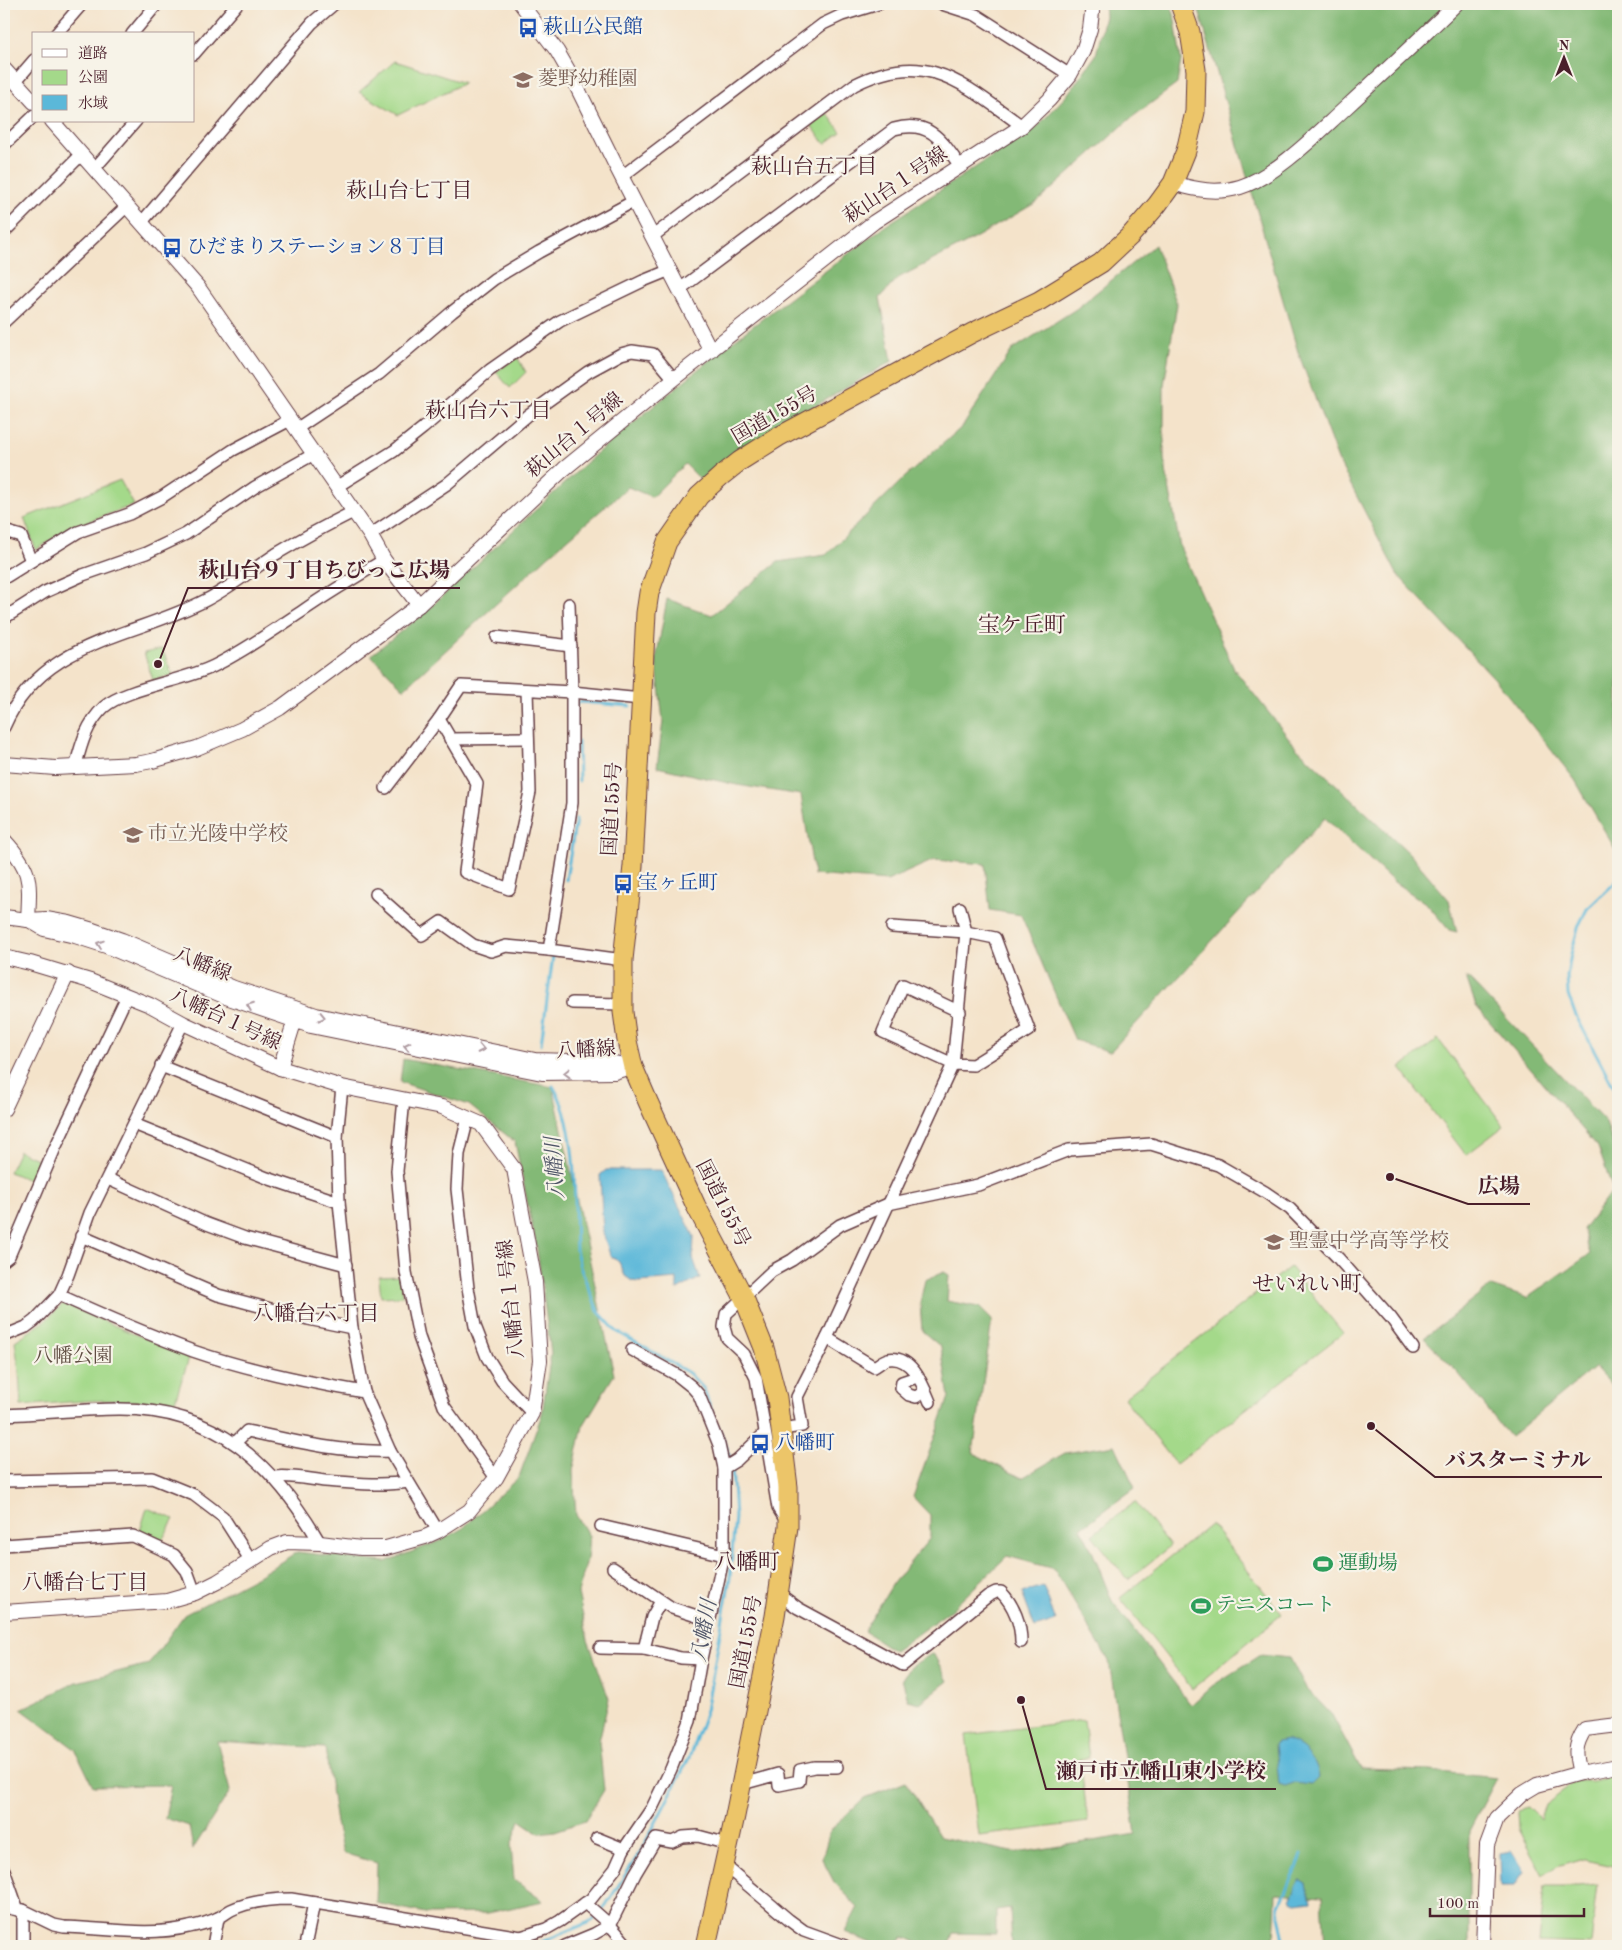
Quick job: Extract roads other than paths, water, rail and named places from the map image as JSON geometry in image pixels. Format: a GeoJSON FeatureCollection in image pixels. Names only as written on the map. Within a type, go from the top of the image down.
{"type":"FeatureCollection","features":[{"type":"Feature","properties":{"kind":"highway","name":"国道155号"},"geometry":{"type":"LineString","coordinates":[[707,1946],[742,1784],[779,1594],[788,1517],[788,1487],[772,1431],[777,1398],[764,1348],[744,1298],[696,1206],[633,1066],[627,1041],[623,1004],[623,960],[632,866],[640,699],[649,593],[668,542],[699,496],[740,461],[778,437],[972,333],[1039,301],[1101,263],[1141,224],[1158,205],[1173,183],[1186,151],[1195,112],[1196,70],[1190,32],[1180,4]]}},
{"type":"Feature","properties":{"kind":"street"},"geometry":{"type":"LineString","coordinates":[[58,32],[82,4]]}},
{"type":"Feature","properties":{"kind":"street"},"geometry":{"type":"LineString","coordinates":[[134,32],[157,4]]}},
{"type":"Feature","properties":{"kind":"street"},"geometry":{"type":"LineString","coordinates":[[195,53],[237,4]]}},
{"type":"Feature","properties":{"kind":"street"},"geometry":{"type":"LineString","coordinates":[[142,222],[312,23],[334,4]]}},
{"type":"Feature","properties":{"kind":"street"},"geometry":{"type":"LineString","coordinates":[[522,4],[557,51],[572,77],[621,177],[711,351]]}},
{"type":"Feature","properties":{"kind":"street"},"geometry":{"type":"LineString","coordinates":[[621,177],[823,24],[842,14],[878,4]]}},
{"type":"Feature","properties":{"kind":"street"},"geometry":{"type":"LineString","coordinates":[[942,4],[976,15],[1070,75]]}},
{"type":"Feature","properties":{"kind":"street","name":"萩山台１号線"},"geometry":{"type":"LineString","coordinates":[[4,764],[34,768],[75,768],[152,761],[197,748],[242,729],[280,708],[419,605],[564,469],[674,379],[874,222],[1022,126],[1049,100],[1070,75],[1083,51],[1090,29],[1094,4]]}},
{"type":"Feature","properties":{"kind":"street"},"geometry":{"type":"LineString","coordinates":[[1173,183],[1197,190],[1218,191],[1241,187],[1271,171],[1304,146],[1456,4]]}},
{"type":"Feature","properties":{"kind":"street"},"geometry":{"type":"LineString","coordinates":[[15,82],[32,62]]}},
{"type":"Feature","properties":{"kind":"street"},"geometry":{"type":"LineString","coordinates":[[4,69],[32,100]]}},
{"type":"Feature","properties":{"kind":"street"},"geometry":{"type":"LineString","coordinates":[[653,236],[854,85],[878,75],[901,70],[916,70],[951,78],[974,91],[1022,126]]}},
{"type":"Feature","properties":{"kind":"street"},"geometry":{"type":"LineString","coordinates":[[4,145],[32,118]]}},
{"type":"Feature","properties":{"kind":"street"},"geometry":{"type":"LineString","coordinates":[[94,169],[135,122]]}},
{"type":"Feature","properties":{"kind":"street"},"geometry":{"type":"LineString","coordinates":[[56,123],[81,155],[198,287],[370,535],[384,560],[419,605]]}},
{"type":"Feature","properties":{"kind":"street"},"geometry":{"type":"LineString","coordinates":[[680,289],[894,129],[905,126],[920,128],[938,137],[960,166]]}},
{"type":"Feature","properties":{"kind":"street"},"geometry":{"type":"LineString","coordinates":[[4,232],[81,155]]}},
{"type":"Feature","properties":{"kind":"street"},"geometry":{"type":"LineString","coordinates":[[4,578],[78,532],[129,514],[162,497],[232,450],[293,424],[379,374],[494,279],[539,252],[634,202]]}},
{"type":"Feature","properties":{"kind":"street"},"geometry":{"type":"LineString","coordinates":[[4,322],[127,206]]}},
{"type":"Feature","properties":{"kind":"street"},"geometry":{"type":"LineString","coordinates":[[336,487],[394,451],[490,370],[560,321],[635,284],[670,270]]}},
{"type":"Feature","properties":{"kind":"street"},"geometry":{"type":"LineString","coordinates":[[370,535],[447,484],[528,415],[609,359],[632,351],[653,354],[674,379]]}},
{"type":"Feature","properties":{"kind":"street"},"geometry":{"type":"LineString","coordinates":[[4,618],[22,605],[60,585],[146,553],[186,534],[255,487],[314,454]]}},
{"type":"Feature","properties":{"kind":"street"},"geometry":{"type":"LineString","coordinates":[[4,727],[9,715],[26,692],[45,672],[63,658],[87,646],[165,619],[208,599],[302,538],[353,512]]}},
{"type":"Feature","properties":{"kind":"street"},"geometry":{"type":"LineString","coordinates":[[4,531],[21,536],[31,560]]}},
{"type":"Feature","properties":{"kind":"street"},"geometry":{"type":"LineString","coordinates":[[75,768],[85,731],[105,707],[134,693],[212,667],[264,638],[304,610],[384,560]]}},
{"type":"Feature","properties":{"kind":"street"},"geometry":{"type":"LineString","coordinates":[[549,950],[572,803],[572,692],[569,604]]}},
{"type":"Feature","properties":{"kind":"street"},"geometry":{"type":"LineString","coordinates":[[497,637],[571,646]]}},
{"type":"Feature","properties":{"kind":"street"},"geometry":{"type":"LineString","coordinates":[[386,788],[439,720],[460,686],[572,692],[640,699]]}},
{"type":"Feature","properties":{"kind":"street"},"geometry":{"type":"LineString","coordinates":[[439,720],[477,784],[465,872],[509,889],[530,792],[526,690]]}},
{"type":"Feature","properties":{"kind":"street"},"geometry":{"type":"LineString","coordinates":[[450,739],[528,738]]}},
{"type":"Feature","properties":{"kind":"street"},"geometry":{"type":"LineString","coordinates":[[4,840],[18,854],[27,872],[30,892],[28,920]]}},
{"type":"Feature","properties":{"kind":"street"},"geometry":{"type":"LineString","coordinates":[[376,894],[422,935],[442,922],[473,945],[491,951],[506,946],[623,960]]}},
{"type":"Feature","properties":{"kind":"street"},"geometry":{"type":"LineString","coordinates":[[729,1465],[772,1431],[802,1426],[798,1397],[953,1064],[960,1012],[966,932],[960,908]]}},
{"type":"Feature","properties":{"kind":"street","name":"八幡線"},"geometry":{"type":"LineString","coordinates":[[4,917],[28,920],[44,929],[106,946],[226,997],[296,1015],[374,1039],[542,1073],[614,1072],[633,1066]]}},
{"type":"Feature","properties":{"kind":"street"},"geometry":{"type":"LineString","coordinates":[[892,927],[966,932],[995,938],[1029,1030],[973,1065],[953,1064],[883,1032],[902,985],[960,1012]]}},
{"type":"Feature","properties":{"kind":"street","name":"八幡台１号線"},"geometry":{"type":"LineString","coordinates":[[4,958],[68,974],[127,996],[280,1068],[342,1087],[442,1107],[481,1124],[514,1169],[536,1292],[540,1361],[532,1413],[496,1478],[468,1511],[438,1531],[425,1537],[386,1548],[361,1548],[320,1543],[287,1542],[271,1548],[216,1582],[195,1592],[167,1601],[4,1612]]}},
{"type":"Feature","properties":{"kind":"street"},"geometry":{"type":"LineString","coordinates":[[4,1109],[68,974]]}},
{"type":"Feature","properties":{"kind":"street"},"geometry":{"type":"LineString","coordinates":[[4,1260],[9,1256],[55,1148],[127,996]]}},
{"type":"Feature","properties":{"kind":"street"},"geometry":{"type":"LineString","coordinates":[[572,1003],[623,1004]]}},
{"type":"Feature","properties":{"kind":"street"},"geometry":{"type":"LineString","coordinates":[[280,1068],[296,1015]]}},
{"type":"Feature","properties":{"kind":"street"},"geometry":{"type":"LineString","coordinates":[[4,1336],[26,1327],[59,1295],[81,1236],[183,1023]]}},
{"type":"Feature","properties":{"kind":"street"},"geometry":{"type":"LineString","coordinates":[[162,1066],[337,1136]]}},
{"type":"Feature","properties":{"kind":"street"},"geometry":{"type":"LineString","coordinates":[[342,1087],[337,1136],[339,1202],[352,1328],[364,1392],[390,1451],[438,1531]]}},
{"type":"Feature","properties":{"kind":"street"},"geometry":{"type":"LineString","coordinates":[[404,1099],[397,1171],[406,1272],[419,1337],[444,1406],[496,1478]]}},
{"type":"Feature","properties":{"kind":"street"},"geometry":{"type":"LineString","coordinates":[[468,1118],[459,1154],[457,1189],[468,1288],[475,1326],[488,1357],[502,1381],[532,1413]]}},
{"type":"Feature","properties":{"kind":"street"},"geometry":{"type":"LineString","coordinates":[[134,1124],[266,1178],[339,1202]]}},
{"type":"Feature","properties":{"kind":"street"},"geometry":{"type":"LineString","coordinates":[[772,1431],[756,1378],[744,1354],[727,1338],[724,1327],[726,1314],[772,1272],[840,1226],[888,1204],[978,1185],[1069,1150],[1151,1144],[1218,1165],[1265,1192],[1290,1209],[1371,1296],[1413,1348]]}},
{"type":"Feature","properties":{"kind":"street"},"geometry":{"type":"LineString","coordinates":[[108,1179],[207,1224],[245,1238],[346,1265]]}},
{"type":"Feature","properties":{"kind":"street"},"geometry":{"type":"LineString","coordinates":[[81,1236],[218,1295],[299,1317],[352,1328]]}},
{"type":"Feature","properties":{"kind":"street"},"geometry":{"type":"LineString","coordinates":[[59,1295],[132,1327],[194,1351],[257,1370],[310,1383],[364,1392]]}},
{"type":"Feature","properties":{"kind":"street"},"geometry":{"type":"LineString","coordinates":[[827,1338],[874,1367],[887,1359],[898,1359],[908,1364],[930,1402]]}},
{"type":"Feature","properties":{"kind":"street"},"geometry":{"type":"LineString","coordinates":[[502,1946],[521,1937],[546,1929],[588,1906],[590,1899],[615,1869],[624,1849],[636,1835],[652,1808],[671,1769],[690,1721],[701,1659],[724,1555],[729,1465],[699,1395],[677,1376],[632,1350]]}},
{"type":"Feature","properties":{"kind":"street"},"geometry":{"type":"LineString","coordinates":[[917,1377],[902,1382],[901,1388],[909,1395],[916,1397],[925,1391]]}},
{"type":"Feature","properties":{"kind":"street"},"geometry":{"type":"LineString","coordinates":[[4,1415],[118,1409],[145,1410],[194,1422],[235,1443],[274,1477],[303,1514],[320,1543]]}},
{"type":"Feature","properties":{"kind":"street"},"geometry":{"type":"LineString","coordinates":[[235,1443],[247,1431],[320,1446],[377,1452],[390,1451]]}},
{"type":"Feature","properties":{"kind":"street"},"geometry":{"type":"LineString","coordinates":[[274,1477],[283,1476],[396,1484],[408,1482]]}},
{"type":"Feature","properties":{"kind":"street"},"geometry":{"type":"LineString","coordinates":[[4,1481],[152,1478],[194,1494],[223,1517],[251,1561]]}},
{"type":"Feature","properties":{"kind":"street"},"geometry":{"type":"LineString","coordinates":[[601,1526],[724,1555]]}},
{"type":"Feature","properties":{"kind":"street"},"geometry":{"type":"LineString","coordinates":[[4,1545],[132,1536],[174,1555],[187,1571],[195,1592]]}},
{"type":"Feature","properties":{"kind":"street"},"geometry":{"type":"LineString","coordinates":[[613,1568],[672,1608],[710,1620]]}},
{"type":"Feature","properties":{"kind":"street"},"geometry":{"type":"LineString","coordinates":[[779,1594],[798,1608],[903,1665],[988,1596],[996,1592],[1001,1592],[1008,1599],[1021,1628],[1021,1642]]}},
{"type":"Feature","properties":{"kind":"street"},"geometry":{"type":"LineString","coordinates":[[644,1649],[652,1617],[661,1601]]}},
{"type":"Feature","properties":{"kind":"street"},"geometry":{"type":"LineString","coordinates":[[600,1648],[644,1649],[681,1658],[701,1659]]}},
{"type":"Feature","properties":{"kind":"street"},"geometry":{"type":"LineString","coordinates":[[1580,1773],[1576,1760],[1577,1742],[1585,1729],[1618,1725]]}},
{"type":"Feature","properties":{"kind":"street"},"geometry":{"type":"LineString","coordinates":[[1483,1946],[1487,1844],[1497,1818],[1522,1794],[1537,1785],[1580,1773],[1618,1766]]}},
{"type":"Feature","properties":{"kind":"street"},"geometry":{"type":"LineString","coordinates":[[742,1784],[778,1774],[779,1785],[799,1781],[800,1770],[814,1767],[836,1767]]}},
{"type":"Feature","properties":{"kind":"street"},"geometry":{"type":"LineString","coordinates":[[636,1835],[652,1844]]}},
{"type":"Feature","properties":{"kind":"street"},"geometry":{"type":"LineString","coordinates":[[565,1946],[594,1934],[606,1922],[656,1839],[672,1842],[683,1837],[698,1836],[728,1844]]}},
{"type":"Feature","properties":{"kind":"street"},"geometry":{"type":"LineString","coordinates":[[597,1838],[624,1849]]}},
{"type":"Feature","properties":{"kind":"street"},"geometry":{"type":"LineString","coordinates":[[724,1865],[788,1920],[804,1930],[845,1946]]}},
{"type":"Feature","properties":{"kind":"street"},"geometry":{"type":"LineString","coordinates":[[4,1870],[21,1910],[23,1946]]}},
{"type":"Feature","properties":{"kind":"street"},"geometry":{"type":"LineString","coordinates":[[4,1907],[21,1910],[54,1925],[125,1932],[163,1932],[189,1927],[218,1918],[231,1910],[244,1906],[273,1899],[291,1899],[521,1937]]}},
{"type":"Feature","properties":{"kind":"street"},"geometry":{"type":"LineString","coordinates":[[305,1946],[314,1903]]}},
{"type":"Feature","properties":{"kind":"street"},"geometry":{"type":"LineString","coordinates":[[588,1906],[628,1946]]}},
{"type":"Feature","properties":{"kind":"street"},"geometry":{"type":"LineString","coordinates":[[213,1946],[218,1918]]}},
{"type":"Feature","properties":{"kind":"water"},"geometry":{"type":"Polygon","coordinates":[[[606,1170],[661,1170],[694,1236],[693,1258],[700,1278],[677,1290],[677,1279],[639,1282],[632,1281],[625,1276],[619,1262],[610,1255],[603,1233],[600,1175],[606,1170]]]}},
{"type":"Feature","properties":{"kind":"water"},"geometry":{"type":"Polygon","coordinates":[[[1043,1586],[1056,1621],[1035,1628],[1022,1593],[1043,1586]]]}},
{"type":"Feature","properties":{"kind":"water"},"geometry":{"type":"Polygon","coordinates":[[[1286,1740],[1303,1749],[1312,1759],[1319,1778],[1312,1785],[1294,1783],[1285,1786],[1279,1784],[1275,1745],[1277,1742],[1286,1740]]]}},
{"type":"Feature","properties":{"kind":"water"},"geometry":{"type":"Polygon","coordinates":[[[1511,1851],[1524,1872],[1515,1886],[1501,1886],[1500,1853],[1511,1851]]]}},
{"type":"Feature","properties":{"kind":"water"},"geometry":{"type":"Polygon","coordinates":[[[1300,1880],[1307,1884],[1311,1901],[1296,1903],[1290,1900],[1300,1880]]]}},
{"type":"Feature","properties":{"kind":"waterway","name":"八幡川"},"geometry":{"type":"LineString","coordinates":[[576,706],[580,702],[630,706]]}},
{"type":"Feature","properties":{"kind":"waterway","name":"八幡川"},"geometry":{"type":"LineString","coordinates":[[578,742],[579,781]]}},
{"type":"Feature","properties":{"kind":"waterway","name":"八幡川"},"geometry":{"type":"LineString","coordinates":[[566,880],[576,819]]}},
{"type":"Feature","properties":{"kind":"waterway"},"geometry":{"type":"LineString","coordinates":[[1618,880],[1587,909],[1579,925],[1567,976],[1568,994],[1575,1014],[1618,1095]]}},
{"type":"Feature","properties":{"kind":"waterway","name":"八幡川"},"geometry":{"type":"LineString","coordinates":[[541,1044],[553,956]]}},
{"type":"Feature","properties":{"kind":"waterway"},"geometry":{"type":"LineString","coordinates":[[553,1086],[561,1103],[571,1143],[574,1165],[576,1250],[580,1267],[598,1311],[616,1331],[689,1373],[704,1389],[712,1412]]}},
{"type":"Feature","properties":{"kind":"waterway","name":"八幡川"},"geometry":{"type":"LineString","coordinates":[[717,1425],[731,1461]]}},
{"type":"Feature","properties":{"kind":"waterway","name":"八幡川"},"geometry":{"type":"LineString","coordinates":[[532,1946],[592,1921],[604,1908],[642,1849],[689,1758],[706,1711],[730,1578],[735,1517],[732,1467]]}},
{"type":"Feature","properties":{"kind":"waterway"},"geometry":{"type":"LineString","coordinates":[[1285,1946],[1279,1905],[1301,1855]]}},
{"type":"Feature","properties":{"kind":"place","name":"萩山公民館"},"geometry":{"type":"Point","coordinates":[528,28]}},
{"type":"Feature","properties":{"kind":"place","name":"菱野幼稚園"},"geometry":{"type":"Point","coordinates":[523,80]}},
{"type":"Feature","properties":{"kind":"place","name":"ひだまりステーション８丁目"},"geometry":{"type":"Point","coordinates":[172,248]}},
{"type":"Feature","properties":{"kind":"place","name":"萩山台９丁目ちびっこ広場"},"geometry":{"type":"Point","coordinates":[158,664]}},
{"type":"Feature","properties":{"kind":"place","name":"市立光陵中学校"},"geometry":{"type":"Point","coordinates":[133,835]}},
{"type":"Feature","properties":{"kind":"place","name":"宝ヶ丘町"},"geometry":{"type":"Point","coordinates":[623,884]}},
{"type":"Feature","properties":{"kind":"place","name":"広場"},"geometry":{"type":"Point","coordinates":[1390,1177]}},
{"type":"Feature","properties":{"kind":"place","name":"聖霊中学高等学校"},"geometry":{"type":"Point","coordinates":[1274,1242]}},
{"type":"Feature","properties":{"kind":"place","name":"バスターミナル"},"geometry":{"type":"Point","coordinates":[1371,1426]}},
{"type":"Feature","properties":{"kind":"place","name":"八幡町"},"geometry":{"type":"Point","coordinates":[760,1444]}},
{"type":"Feature","properties":{"kind":"place","name":"運動場"},"geometry":{"type":"Point","coordinates":[1323,1564]}},
{"type":"Feature","properties":{"kind":"place","name":"テニスコート"},"geometry":{"type":"Point","coordinates":[1201,1606]}},
{"type":"Feature","properties":{"kind":"place","name":"瀬戸市立幡山東小学校"},"geometry":{"type":"Point","coordinates":[1021,1700]}},
{"type":"Feature","properties":{"kind":"district","name":"萩山台五丁目"},"geometry":{"type":"Point","coordinates":[814,167]}},
{"type":"Feature","properties":{"kind":"district","name":"萩山台七丁目"},"geometry":{"type":"Point","coordinates":[409,191]}},
{"type":"Feature","properties":{"kind":"district","name":"萩山台六丁目"},"geometry":{"type":"Point","coordinates":[488,411]}},
{"type":"Feature","properties":{"kind":"district","name":"宝ケ丘町"},"geometry":{"type":"Point","coordinates":[1022,626]}},
{"type":"Feature","properties":{"kind":"district","name":"せいれい町"},"geometry":{"type":"Point","coordinates":[1307,1285]}},
{"type":"Feature","properties":{"kind":"district","name":"八幡台六丁目"},"geometry":{"type":"Point","coordinates":[316,1314]}},
{"type":"Feature","properties":{"kind":"district","name":"八幡町"},"geometry":{"type":"Point","coordinates":[747,1563]}},
{"type":"Feature","properties":{"kind":"district","name":"八幡台七丁目"},"geometry":{"type":"Point","coordinates":[85,1583]}},
{"type":"Feature","properties":{"kind":"park label","name":"八幡公園"},"geometry":{"type":"Point","coordinates":[73,1357]}}]}
